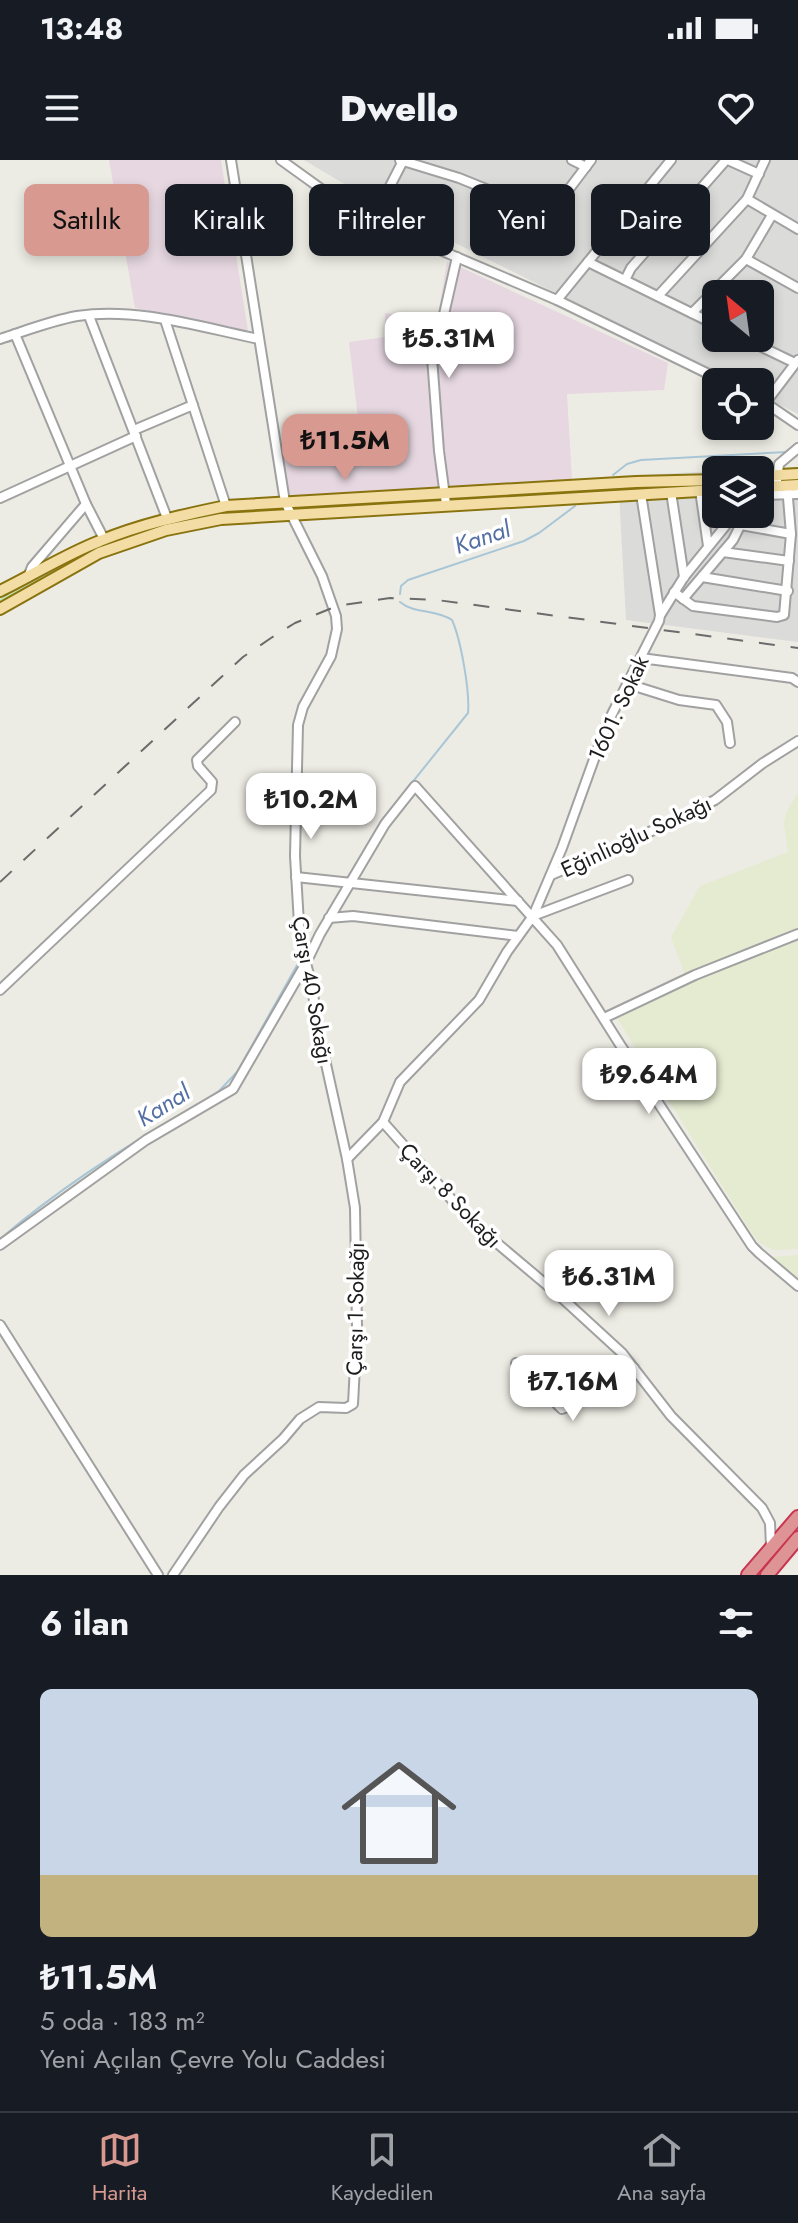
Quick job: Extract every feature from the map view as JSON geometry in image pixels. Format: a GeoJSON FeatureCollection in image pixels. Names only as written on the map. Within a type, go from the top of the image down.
{"type":"FeatureCollection","features":[{"type":"Feature","properties":{"kind":"highway"},"geometry":{"type":"LineString","coordinates":[[748,1575],[798,1517]]}},
{"type":"Feature","properties":{"kind":"highway"},"geometry":{"type":"LineString","coordinates":[[767,1575],[793,1554],[798,1538]]}},
{"type":"Feature","properties":{"kind":"main road"},"geometry":{"type":"LineString","coordinates":[[788,487],[798,474]]}},
{"type":"Feature","properties":{"kind":"main road"},"geometry":{"type":"LineString","coordinates":[[2,588],[104,539],[167,518],[226,506],[288,508],[702,481]]}},
{"type":"Feature","properties":{"kind":"main road"},"geometry":{"type":"LineString","coordinates":[[446,499],[700,490]]}},
{"type":"Feature","properties":{"kind":"main road"},"geometry":{"type":"LineString","coordinates":[[0,609],[85,560],[148,535],[288,508]]}},
{"type":"Feature","properties":{"kind":"street","name":"Çarşı 40 Sokağı"},"geometry":{"type":"LineString","coordinates":[[231,160],[288,508],[331,597],[336,616],[337,629],[331,656],[303,707],[298,725],[295,845],[300,941],[354,1195]]}},
{"type":"Feature","properties":{"kind":"street"},"geometry":{"type":"LineString","coordinates":[[282,160],[315,184]]}},
{"type":"Feature","properties":{"kind":"street"},"geometry":{"type":"LineString","coordinates":[[393,184],[406,161],[459,178],[546,214],[551,213],[588,164],[572,160]]}},
{"type":"Feature","properties":{"kind":"street"},"geometry":{"type":"LineString","coordinates":[[557,300],[671,160]]}},
{"type":"Feature","properties":{"kind":"street"},"geometry":{"type":"LineString","coordinates":[[625,280],[631,268],[727,160],[759,174]]}},
{"type":"Feature","properties":{"kind":"street"},"geometry":{"type":"LineString","coordinates":[[658,296],[747,199],[765,160]]}},
{"type":"Feature","properties":{"kind":"street"},"geometry":{"type":"LineString","coordinates":[[747,199],[798,229]]}},
{"type":"Feature","properties":{"kind":"street"},"geometry":{"type":"LineString","coordinates":[[692,313],[746,259],[772,215]]}},
{"type":"Feature","properties":{"kind":"street"},"geometry":{"type":"LineString","coordinates":[[454,256],[557,300],[702,371]]}},
{"type":"Feature","properties":{"kind":"street"},"geometry":{"type":"LineString","coordinates":[[446,499],[431,344],[442,323],[457,257]]}},
{"type":"Feature","properties":{"kind":"street"},"geometry":{"type":"LineString","coordinates":[[746,259],[798,288]]}},
{"type":"Feature","properties":{"kind":"street"},"geometry":{"type":"LineString","coordinates":[[588,262],[702,318]]}},
{"type":"Feature","properties":{"kind":"street"},"geometry":{"type":"LineString","coordinates":[[0,339],[51,322],[129,314],[259,339]]}},
{"type":"Feature","properties":{"kind":"street"},"geometry":{"type":"LineString","coordinates":[[89,316],[167,518]]}},
{"type":"Feature","properties":{"kind":"street"},"geometry":{"type":"LineString","coordinates":[[165,320],[226,506]]}},
{"type":"Feature","properties":{"kind":"street"},"geometry":{"type":"LineString","coordinates":[[15,334],[86,504],[104,539]]}},
{"type":"Feature","properties":{"kind":"street"},"geometry":{"type":"LineString","coordinates":[[774,351],[796,361],[774,387]]}},
{"type":"Feature","properties":{"kind":"street"},"geometry":{"type":"LineString","coordinates":[[0,498],[193,405]]}},
{"type":"Feature","properties":{"kind":"street"},"geometry":{"type":"LineString","coordinates":[[774,408],[798,425]]}},
{"type":"Feature","properties":{"kind":"street"},"geometry":{"type":"LineString","coordinates":[[674,592],[693,606],[777,617],[786,613],[791,534],[788,487],[779,464],[798,448]]}},
{"type":"Feature","properties":{"kind":"street"},"geometry":{"type":"LineString","coordinates":[[700,490],[708,546]]}},
{"type":"Feature","properties":{"kind":"street"},"geometry":{"type":"LineString","coordinates":[[671,492],[684,577]]}},
{"type":"Feature","properties":{"kind":"street"},"geometry":{"type":"LineString","coordinates":[[641,494],[660,615]]}},
{"type":"Feature","properties":{"kind":"street"},"geometry":{"type":"LineString","coordinates":[[28,577],[32,567],[86,504]]}},
{"type":"Feature","properties":{"kind":"street","name":"1601. Sokak"},"geometry":{"type":"LineString","coordinates":[[383,1122],[400,1082],[479,1000],[533,916],[599,744],[660,615],[684,577],[723,528]]}},
{"type":"Feature","properties":{"kind":"street"},"geometry":{"type":"LineString","coordinates":[[683,599],[740,528]]}},
{"type":"Feature","properties":{"kind":"street"},"geometry":{"type":"LineString","coordinates":[[758,528],[791,534]]}},
{"type":"Feature","properties":{"kind":"street"},"geometry":{"type":"LineString","coordinates":[[723,552],[789,561]]}},
{"type":"Feature","properties":{"kind":"street"},"geometry":{"type":"LineString","coordinates":[[702,577],[788,591]]}},
{"type":"Feature","properties":{"kind":"street"},"geometry":{"type":"LineString","coordinates":[[641,658],[792,678],[798,682]]}},
{"type":"Feature","properties":{"kind":"street"},"geometry":{"type":"LineString","coordinates":[[628,684],[679,700],[716,705],[727,722],[730,743]]}},
{"type":"Feature","properties":{"kind":"street"},"geometry":{"type":"LineString","coordinates":[[0,990],[211,790],[212,782],[198,766],[197,760],[235,722]]}},
{"type":"Feature","properties":{"kind":"street","name":"Eğinlioğlu Sokağı"},"geometry":{"type":"LineString","coordinates":[[551,875],[715,800],[798,741]]}},
{"type":"Feature","properties":{"kind":"street"},"geometry":{"type":"LineString","coordinates":[[0,1245],[146,1140],[233,1089],[390,815],[415,786],[550,935],[752,1246],[798,1286]]}},
{"type":"Feature","properties":{"kind":"street"},"geometry":{"type":"LineString","coordinates":[[296,877],[519,901]]}},
{"type":"Feature","properties":{"kind":"street"},"geometry":{"type":"LineString","coordinates":[[533,916],[628,880]]}},
{"type":"Feature","properties":{"kind":"street"},"geometry":{"type":"LineString","coordinates":[[329,918],[353,916],[518,936]]}},
{"type":"Feature","properties":{"kind":"street"},"geometry":{"type":"LineString","coordinates":[[604,1018],[695,975],[798,934]]}},
{"type":"Feature","properties":{"kind":"street"},"geometry":{"type":"LineString","coordinates":[[347,1159],[383,1122]]}},
{"type":"Feature","properties":{"kind":"street","name":"Çarşı 8 Sokağı"},"geometry":{"type":"LineString","coordinates":[[383,1122],[445,1195],[622,1353],[671,1416],[762,1508],[770,1523],[771,1548]]}},
{"type":"Feature","properties":{"kind":"street","name":"Çarşı 1 Sokağı"},"geometry":{"type":"LineString","coordinates":[[173,1575],[244,1475],[300,1419],[319,1407],[346,1408],[353,1404],[357,1327],[354,1195]]}},
{"type":"Feature","properties":{"kind":"street"},"geometry":{"type":"LineString","coordinates":[[0,1325],[158,1575]]}},
{"type":"Feature","properties":{"kind":"street"},"geometry":{"type":"LineString","coordinates":[[516,1363],[535,1368],[554,1402],[562,1409],[634,1368]]}},
{"type":"Feature","properties":{"kind":"shaded area"},"geometry":{"type":"Polygon","coordinates":[[[109,160],[221,160],[225,184],[165,184],[165,256],[236,256],[248,331],[135,308],[126,256],[149,256],[149,184],[113,184],[109,160]]]}},
{"type":"Feature","properties":{"kind":"shaded area"},"geometry":{"type":"Polygon","coordinates":[[[304,160],[798,160],[798,414],[774,402],[774,368],[706,368],[481,256],[575,256],[575,184],[470,184],[470,250],[454,242],[454,184],[344,184],[304,160]]]}},
{"type":"Feature","properties":{"kind":"shaded area"},"geometry":{"type":"Polygon","coordinates":[[[447,261],[668,363],[664,390],[567,394],[572,481],[289,497],[282,460],[358,418],[349,342],[385,337],[385,313],[437,321],[447,261]]]}},
{"type":"Feature","properties":{"kind":"shaded area"},"geometry":{"type":"Polygon","coordinates":[[[798,467],[798,642],[626,620],[618,476],[702,472],[702,528],[774,528],[774,468],[798,467]]]}},
{"type":"Feature","properties":{"kind":"green space"},"geometry":{"type":"Polygon","coordinates":[[[702,482],[702,485],[510,496],[510,493],[702,482]]]}},
{"type":"Feature","properties":{"kind":"green space"},"geometry":{"type":"Polygon","coordinates":[[[443,498],[443,502],[290,509],[290,506],[443,498]]]}},
{"type":"Feature","properties":{"kind":"green space"},"geometry":{"type":"Polygon","coordinates":[[[283,506],[282,510],[211,517],[91,553],[0,602],[0,596],[85,551],[133,533],[213,513],[283,506]]]}},
{"type":"Feature","properties":{"kind":"green space"},"geometry":{"type":"Polygon","coordinates":[[[798,792],[798,1249],[773,1250],[753,1235],[615,1015],[687,981],[671,937],[700,886],[788,852],[784,825],[786,813],[798,792]]]}},
{"type":"Feature","properties":{"kind":"green space"},"geometry":{"type":"Polygon","coordinates":[[[798,1255],[798,1280],[771,1257],[798,1255]]]}},
{"type":"Feature","properties":{"kind":"waterway","name":"Kanal"},"geometry":{"type":"LineString","coordinates":[[613,475],[627,464],[641,460],[787,452]]}},
{"type":"Feature","properties":{"kind":"waterway","name":"Kanal"},"geometry":{"type":"LineString","coordinates":[[400,594],[401,586],[408,580],[524,541],[575,506]]}},
{"type":"Feature","properties":{"kind":"waterway","name":"Kanal"},"geometry":{"type":"LineString","coordinates":[[347,879],[382,820],[468,713],[464,666],[452,620],[400,602]]}},
{"type":"Feature","properties":{"kind":"waterway","name":"Kanal"},"geometry":{"type":"LineString","coordinates":[[307,949],[342,888]]}},
{"type":"Feature","properties":{"kind":"waterway","name":"Kanal"},"geometry":{"type":"LineString","coordinates":[[206,1100],[237,1072],[300,960]]}},
{"type":"Feature","properties":{"kind":"waterway","name":"Kanal"},"geometry":{"type":"LineString","coordinates":[[0,1239],[92,1170],[190,1110]]}},
{"type":"Feature","properties":{"kind":"railway"},"geometry":{"type":"LineString","coordinates":[[0,882],[243,657],[295,623],[337,606],[390,598],[437,600],[798,648]]}}]}
